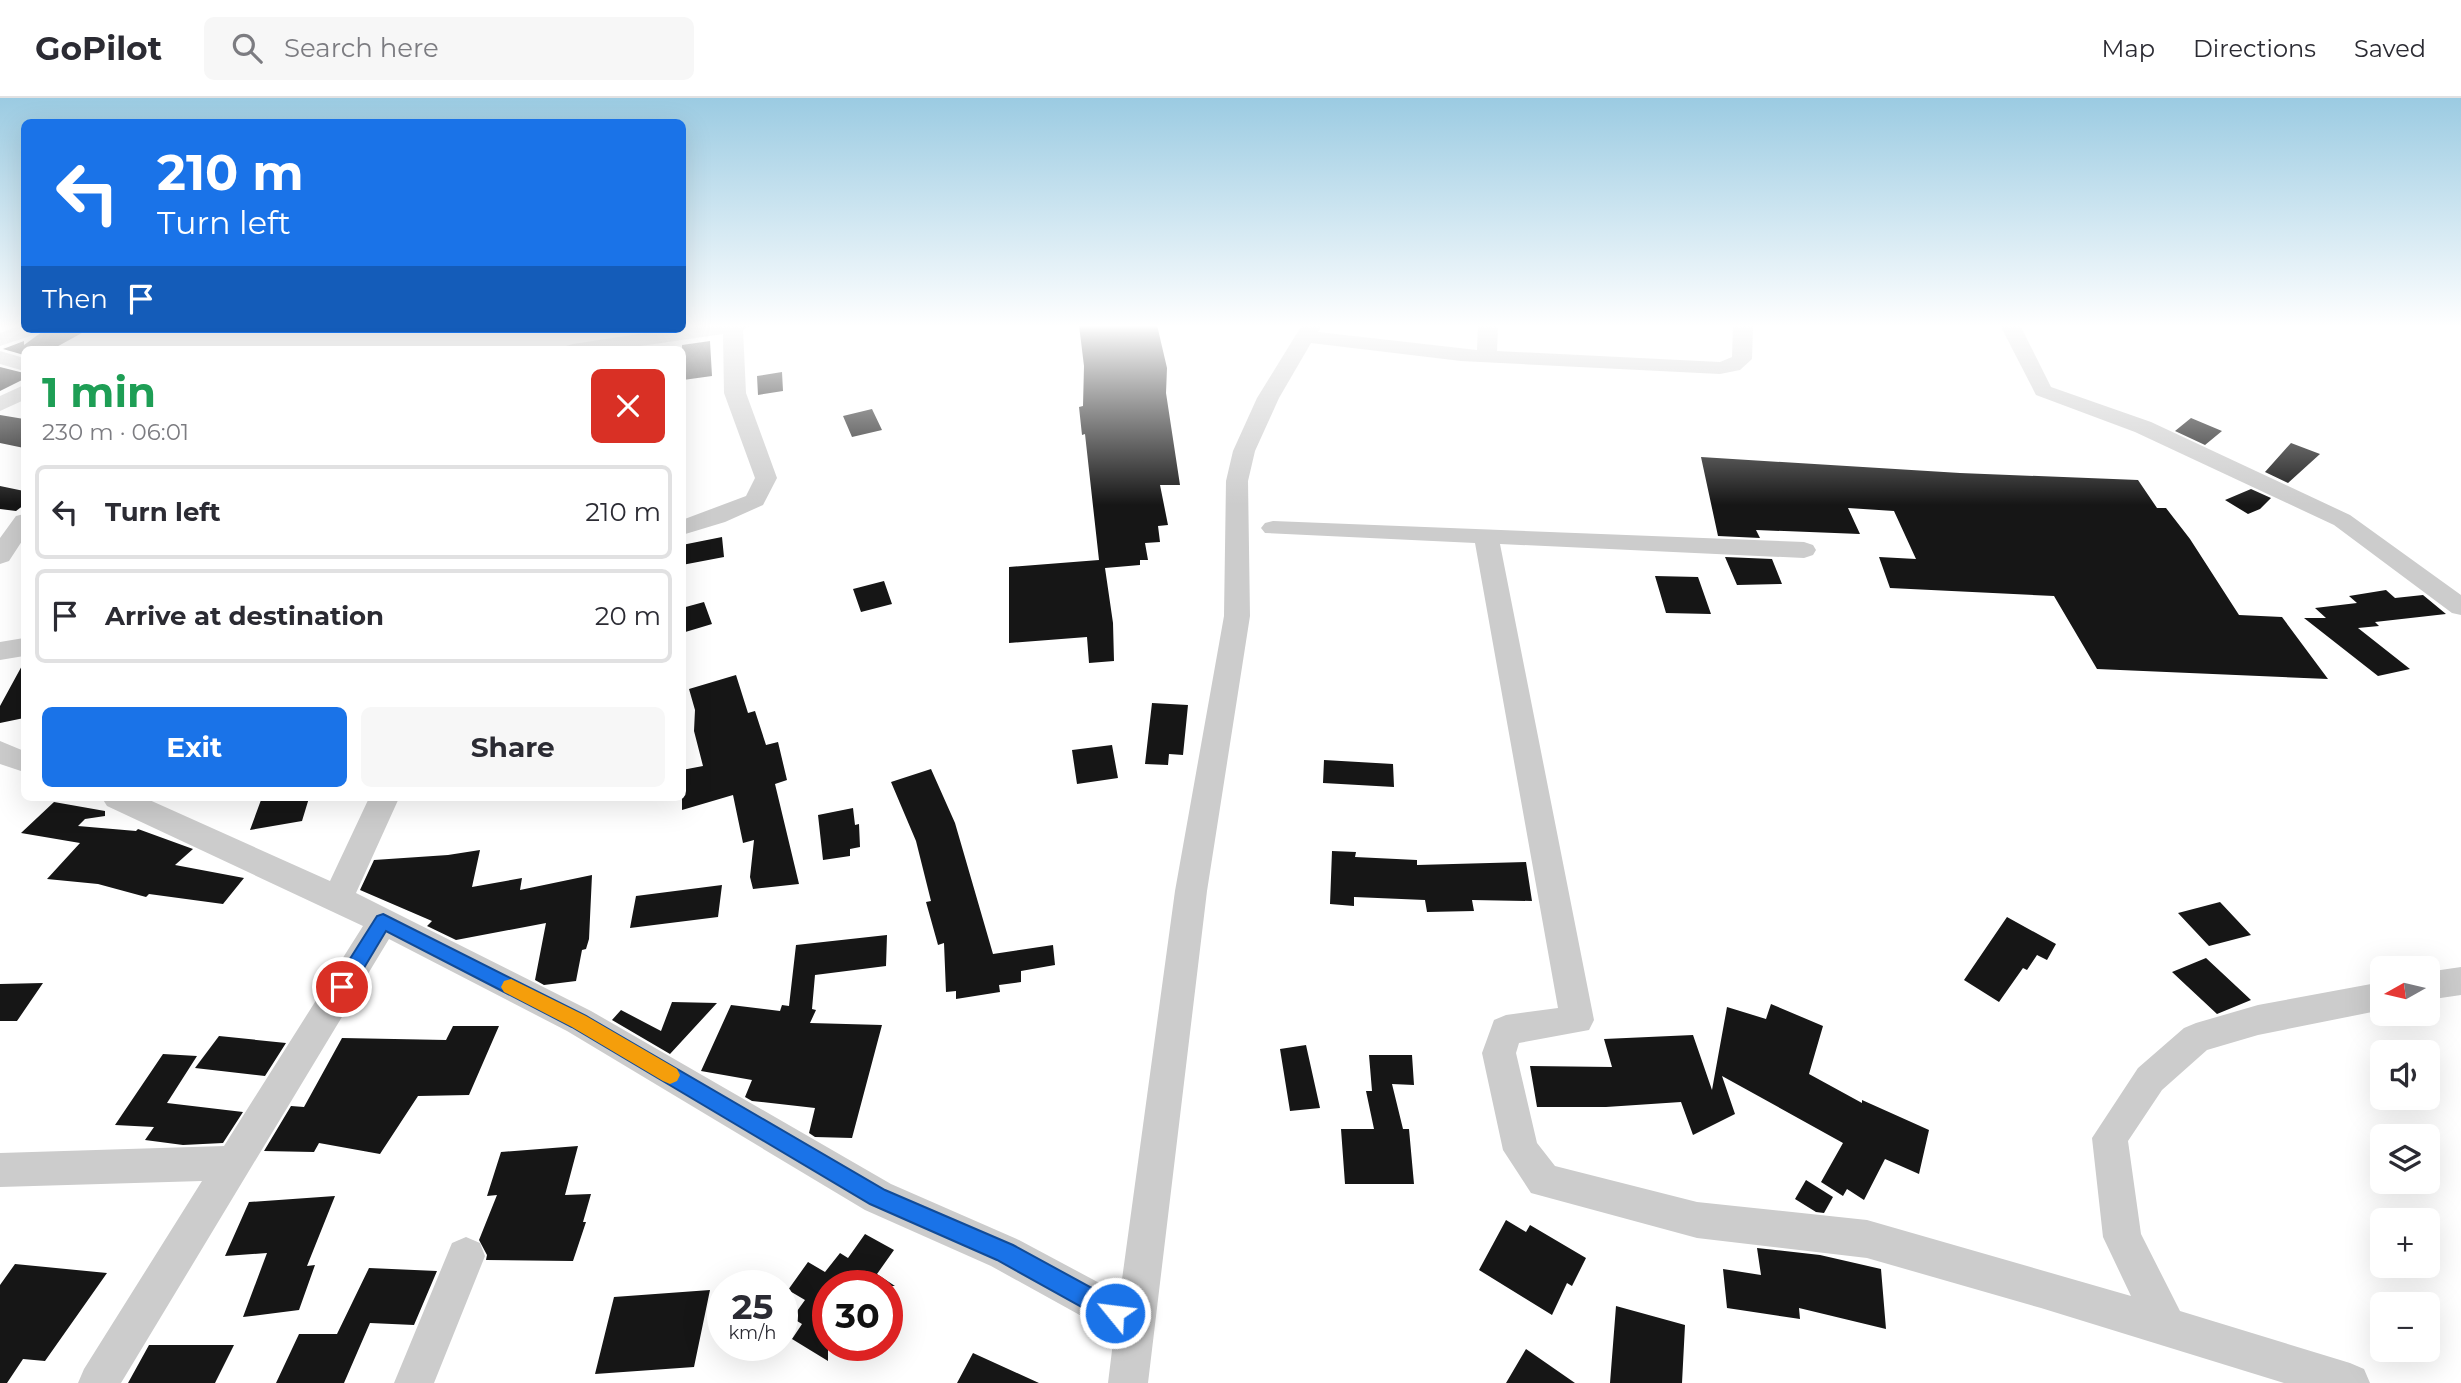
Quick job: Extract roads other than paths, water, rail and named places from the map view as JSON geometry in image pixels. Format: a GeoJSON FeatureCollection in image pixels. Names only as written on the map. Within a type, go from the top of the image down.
{"type":"FeatureCollection","features":[{"type":"Feature","properties":{"kind":"street"},"geometry":{"type":"LineString","coordinates":[[686,527],[717,517],[755,500],[765,478],[735,393],[735,385]]}},
{"type":"Feature","properties":{"kind":"street"},"geometry":{"type":"LineString","coordinates":[[1128,1383],[1191,891],[1237,616],[1237,481],[1244,451],[1276,385]]}},
{"type":"Feature","properties":{"kind":"street"},"geometry":{"type":"LineString","coordinates":[[2040,385],[2043,391],[2143,427],[2342,520],[2461,607]]}},
{"type":"Feature","properties":{"kind":"street"},"geometry":{"type":"LineString","coordinates":[[0,405],[21,393]]}},
{"type":"Feature","properties":{"kind":"street"},"geometry":{"type":"LineString","coordinates":[[0,526],[21,514]]}},
{"type":"Feature","properties":{"kind":"street"},"geometry":{"type":"LineString","coordinates":[[0,556],[21,525]]}},
{"type":"Feature","properties":{"kind":"street"},"geometry":{"type":"LineString","coordinates":[[1273,528],[1804,550]]}},
{"type":"Feature","properties":{"kind":"street"},"geometry":{"type":"LineString","coordinates":[[1486,536],[1577,1020],[1507,1030],[1499,1054],[1521,1150],[1544,1181],[1697,1220],[1867,1239],[2166,1325],[2350,1383]]}},
{"type":"Feature","properties":{"kind":"street"},"geometry":{"type":"LineString","coordinates":[[0,651],[21,648]]}},
{"type":"Feature","properties":{"kind":"street"},"geometry":{"type":"LineString","coordinates":[[0,751],[21,760]]}},
{"type":"Feature","properties":{"kind":"street"},"geometry":{"type":"LineString","coordinates":[[124,801],[338,898],[579,1021],[878,1197],[1005,1253],[1137,1325]]}},
{"type":"Feature","properties":{"kind":"street"},"geometry":{"type":"LineString","coordinates":[[338,898],[383,801]]}},
{"type":"Feature","properties":{"kind":"street"},"geometry":{"type":"LineString","coordinates":[[98,1383],[383,921]]}},
{"type":"Feature","properties":{"kind":"street"},"geometry":{"type":"LineString","coordinates":[[2440,984],[2461,981]]}},
{"type":"Feature","properties":{"kind":"street"},"geometry":{"type":"LineString","coordinates":[[2166,1325],[2122,1237],[2110,1138],[2150,1079],[2196,1038],[2258,1020],[2370,998]]}},
{"type":"Feature","properties":{"kind":"street"},"geometry":{"type":"LineString","coordinates":[[0,1170],[233,1163]]}},
{"type":"Feature","properties":{"kind":"street"},"geometry":{"type":"LineString","coordinates":[[414,1383],[466,1256]]}}]}
